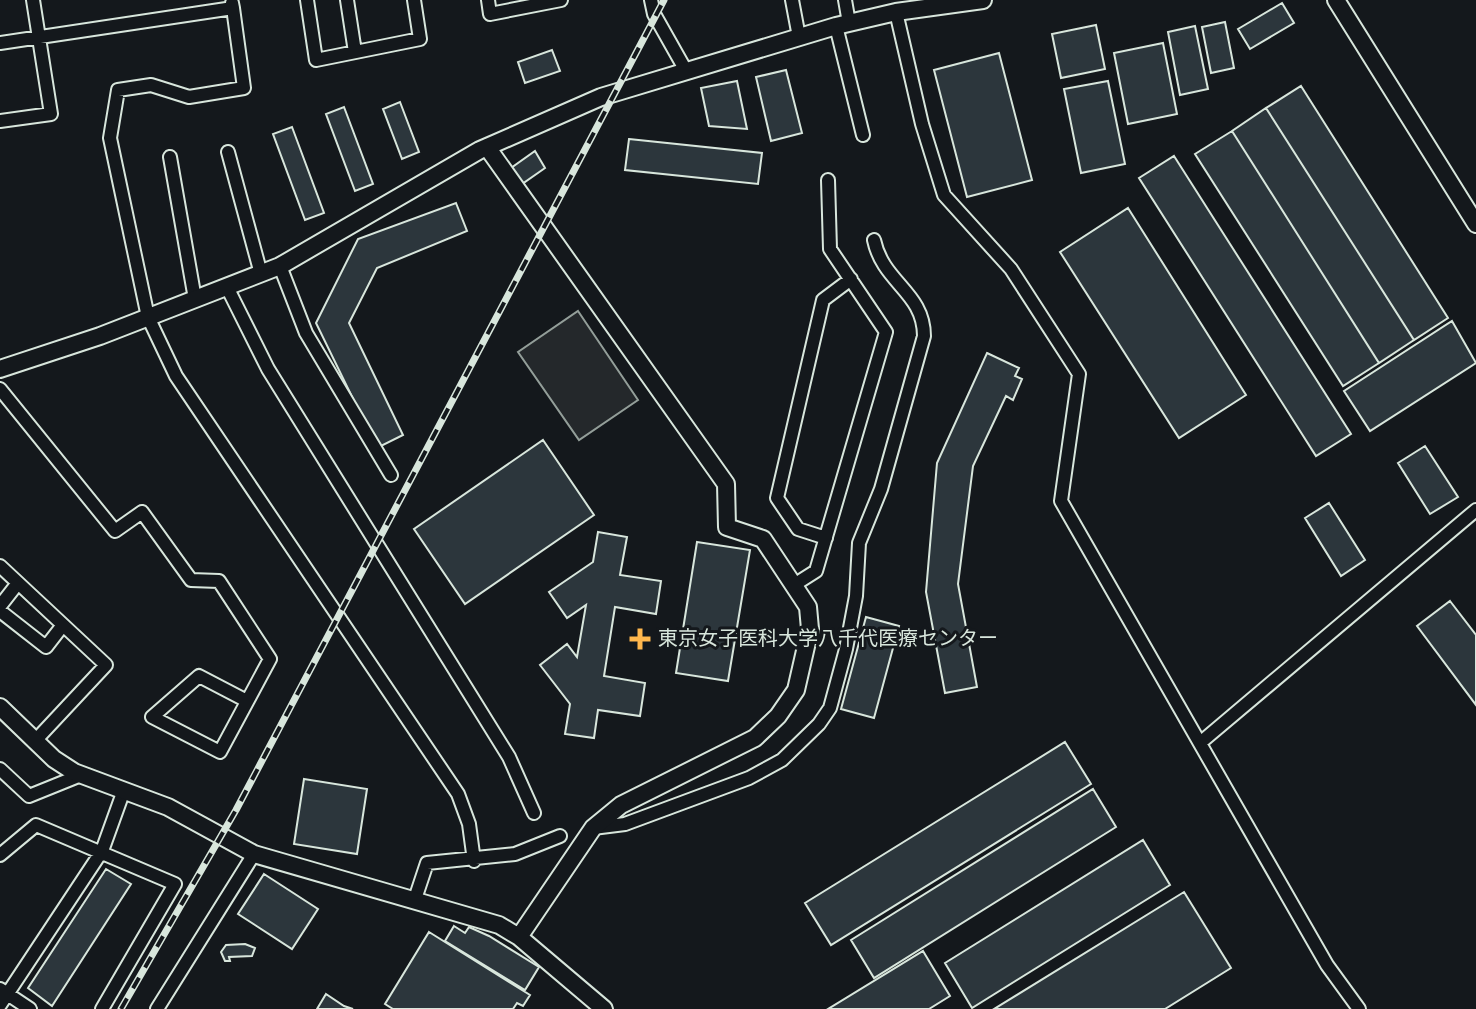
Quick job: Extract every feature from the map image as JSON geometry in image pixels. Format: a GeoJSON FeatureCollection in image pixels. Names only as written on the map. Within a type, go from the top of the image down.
{"type":"FeatureCollection","features":[{"type":"Feature","properties":{"kind":"street"},"geometry":{"type":"LineString","coordinates":[[0,121],[51,114],[33,0]]}},
{"type":"Feature","properties":{"kind":"street"},"geometry":{"type":"LineString","coordinates":[[307,0],[316,60],[420,39],[414,0]]}},
{"type":"Feature","properties":{"kind":"street"},"geometry":{"type":"LineString","coordinates":[[347,0],[355,52]]}},
{"type":"Feature","properties":{"kind":"street"},"geometry":{"type":"LineString","coordinates":[[488,0],[490,14],[561,0]]}},
{"type":"Feature","properties":{"kind":"street"},"geometry":{"type":"LineString","coordinates":[[651,0],[654,14],[685,69]]}},
{"type":"Feature","properties":{"kind":"street"},"geometry":{"type":"LineString","coordinates":[[792,0],[799,37]]}},
{"type":"Feature","properties":{"kind":"street"},"geometry":{"type":"LineString","coordinates":[[845,0],[843,25],[863,135]]}},
{"type":"Feature","properties":{"kind":"street"},"geometry":{"type":"LineString","coordinates":[[0,369],[280,266],[487,147],[589,101],[685,69],[920,4],[983,0]]}},
{"type":"Feature","properties":{"kind":"street"},"geometry":{"type":"LineString","coordinates":[[1336,0],[1476,224]]}},
{"type":"Feature","properties":{"kind":"street"},"geometry":{"type":"LineString","coordinates":[[0,43],[232,4],[244,88],[189,97],[151,85],[118,90],[110,138],[148,317],[176,376],[458,794],[469,824],[474,861]]}},
{"type":"Feature","properties":{"kind":"street"},"geometry":{"type":"LineString","coordinates":[[896,12],[922,124],[944,195],[1011,269],[1079,374],[1061,501],[1327,965],[1359,1009]]}},
{"type":"Feature","properties":{"kind":"street"},"geometry":{"type":"LineString","coordinates":[[487,147],[726,484],[727,527],[763,539],[808,607],[810,629],[796,690],[778,716],[755,738],[621,805],[593,828],[519,937]]}},
{"type":"Feature","properties":{"kind":"street"},"geometry":{"type":"LineString","coordinates":[[228,152],[261,274]]}},
{"type":"Feature","properties":{"kind":"street"},"geometry":{"type":"LineString","coordinates":[[170,157],[195,299]]}},
{"type":"Feature","properties":{"kind":"street"},"geometry":{"type":"LineString","coordinates":[[794,585],[816,571],[886,332],[830,249],[828,180]]}},
{"type":"Feature","properties":{"kind":"street"},"geometry":{"type":"LineString","coordinates":[[593,828],[625,824],[749,778],[782,760],[803,743],[830,708],[856,596],[859,543],[881,489],[924,336],[921,310],[878,257],[874,240]]}},
{"type":"Feature","properties":{"kind":"street"},"geometry":{"type":"LineString","coordinates":[[280,266],[306,333],[391,475]]}},
{"type":"Feature","properties":{"kind":"street"},"geometry":{"type":"LineString","coordinates":[[826,538],[798,529],[777,498],[823,300],[851,279]]}},
{"type":"Feature","properties":{"kind":"street"},"geometry":{"type":"LineString","coordinates":[[227,287],[268,369],[509,757],[534,813]]}},
{"type":"Feature","properties":{"kind":"street"},"geometry":{"type":"LineString","coordinates":[[0,389],[115,531],[142,512],[191,580],[219,581],[270,659],[220,752],[152,717],[199,676],[247,701]]}},
{"type":"Feature","properties":{"kind":"street"},"geometry":{"type":"LineString","coordinates":[[1200,743],[1476,510]]}},
{"type":"Feature","properties":{"kind":"street"},"geometry":{"type":"LineString","coordinates":[[0,566],[106,665],[34,742]]}},
{"type":"Feature","properties":{"kind":"street"},"geometry":{"type":"LineString","coordinates":[[18,583],[0,609],[46,647],[63,625]]}},
{"type":"Feature","properties":{"kind":"street"},"geometry":{"type":"LineString","coordinates":[[0,707],[54,759],[81,775],[168,807],[254,854],[499,925],[519,937],[604,1009]]}},
{"type":"Feature","properties":{"kind":"street"},"geometry":{"type":"LineString","coordinates":[[0,769],[29,796],[81,775]]}},
{"type":"Feature","properties":{"kind":"street"},"geometry":{"type":"LineString","coordinates":[[0,1005],[4,991],[102,851],[124,790]]}},
{"type":"Feature","properties":{"kind":"street"},"geometry":{"type":"LineString","coordinates":[[0,855],[36,825],[175,884],[102,1009]]}},
{"type":"Feature","properties":{"kind":"street"},"geometry":{"type":"LineString","coordinates":[[415,899],[427,863],[474,861],[515,854],[560,836]]}},
{"type":"Feature","properties":{"kind":"street"},"geometry":{"type":"LineString","coordinates":[[157,1009],[254,854]]}},
{"type":"Feature","properties":{"kind":"street"},"geometry":{"type":"LineString","coordinates":[[4,991],[30,1009]]}},
{"type":"Feature","properties":{"kind":"shaded area"},"geometry":{"type":"Polygon","coordinates":[[[578,311],[638,400],[579,440],[518,352],[578,311]]]}},
{"type":"Feature","properties":{"kind":"building"},"geometry":{"type":"Polygon","coordinates":[[[1282,3],[1294,23],[1250,49],[1238,29],[1282,3]]]}},
{"type":"Feature","properties":{"kind":"building"},"geometry":{"type":"Polygon","coordinates":[[[1225,22],[1234,68],[1211,73],[1202,27],[1225,22]]]}},
{"type":"Feature","properties":{"kind":"building"},"geometry":{"type":"Polygon","coordinates":[[[1096,25],[1105,69],[1061,78],[1052,34],[1096,25]]]}},
{"type":"Feature","properties":{"kind":"building"},"geometry":{"type":"Polygon","coordinates":[[[1195,26],[1208,89],[1180,95],[1168,32],[1195,26]]]}},
{"type":"Feature","properties":{"kind":"building"},"geometry":{"type":"Polygon","coordinates":[[[1163,43],[1177,114],[1128,124],[1114,53],[1163,43]]]}},
{"type":"Feature","properties":{"kind":"building"},"geometry":{"type":"Polygon","coordinates":[[[552,50],[560,71],[525,83],[518,62],[552,50]]]}},
{"type":"Feature","properties":{"kind":"building"},"geometry":{"type":"Polygon","coordinates":[[[999,53],[1032,180],[967,197],[934,70],[999,53]]]}},
{"type":"Feature","properties":{"kind":"building"},"geometry":{"type":"Polygon","coordinates":[[[786,70],[802,133],[771,141],[756,77],[786,70]]]}},
{"type":"Feature","properties":{"kind":"building"},"geometry":{"type":"Polygon","coordinates":[[[737,81],[747,129],[709,126],[701,88],[737,81]]]}},
{"type":"Feature","properties":{"kind":"building"},"geometry":{"type":"Polygon","coordinates":[[[1108,81],[1125,164],[1081,173],[1064,89],[1108,81]]]}},
{"type":"Feature","properties":{"kind":"building"},"geometry":{"type":"Polygon","coordinates":[[[1301,86],[1448,318],[1414,340],[1266,108],[1301,86]]]}},
{"type":"Feature","properties":{"kind":"building"},"geometry":{"type":"Polygon","coordinates":[[[400,102],[419,152],[402,159],[383,109],[400,102]]]}},
{"type":"Feature","properties":{"kind":"building"},"geometry":{"type":"Polygon","coordinates":[[[344,107],[373,184],[355,191],[326,114],[344,107]]]}},
{"type":"Feature","properties":{"kind":"building"},"geometry":{"type":"Polygon","coordinates":[[[1266,108],[1414,340],[1379,363],[1232,131],[1266,108]]]}},
{"type":"Feature","properties":{"kind":"building"},"geometry":{"type":"Polygon","coordinates":[[[292,127],[324,213],[305,220],[273,134],[292,127]]]}},
{"type":"Feature","properties":{"kind":"building"},"geometry":{"type":"Polygon","coordinates":[[[1232,131],[1379,363],[1343,386],[1195,154],[1232,131]]]}},
{"type":"Feature","properties":{"kind":"building"},"geometry":{"type":"Polygon","coordinates":[[[629,139],[762,153],[758,184],[625,170],[629,139]]]}},
{"type":"Feature","properties":{"kind":"building"},"geometry":{"type":"Polygon","coordinates":[[[535,151],[545,168],[522,184],[511,168],[535,151]]]}},
{"type":"Feature","properties":{"kind":"building"},"geometry":{"type":"Polygon","coordinates":[[[1174,156],[1351,434],[1316,456],[1139,178],[1174,156]]]}},
{"type":"Feature","properties":{"kind":"building"},"geometry":{"type":"Polygon","coordinates":[[[456,203],[467,231],[377,268],[349,323],[403,435],[377,448],[316,323],[358,239],[456,203]]]}},
{"type":"Feature","properties":{"kind":"building"},"geometry":{"type":"Polygon","coordinates":[[[1128,208],[1246,395],[1179,438],[1060,252],[1128,208]]]}},
{"type":"Feature","properties":{"kind":"building"},"geometry":{"type":"Polygon","coordinates":[[[1452,321],[1476,363],[1370,431],[1344,391],[1452,321]]]}},
{"type":"Feature","properties":{"kind":"building"},"geometry":{"type":"Polygon","coordinates":[[[987,353],[1019,368],[1015,376],[1022,379],[1013,400],[1006,396],[973,466],[958,584],[977,687],[945,693],[926,592],[937,463],[987,353]]]}},
{"type":"Feature","properties":{"kind":"building"},"geometry":{"type":"Polygon","coordinates":[[[543,440],[594,515],[465,604],[414,529],[543,440]]]}},
{"type":"Feature","properties":{"kind":"building"},"geometry":{"type":"Polygon","coordinates":[[[1425,446],[1458,497],[1430,514],[1398,463],[1425,446]]]}},
{"type":"Feature","properties":{"kind":"building"},"geometry":{"type":"Polygon","coordinates":[[[1329,503],[1365,560],[1341,576],[1305,518],[1329,503]]]}},
{"type":"Feature","properties":{"kind":"building"},"geometry":{"type":"Polygon","coordinates":[[[598,532],[627,537],[620,575],[661,581],[656,614],[615,607],[604,676],[645,683],[640,716],[598,710],[594,738],[565,734],[570,704],[540,665],[567,644],[577,657],[586,605],[567,618],[549,592],[593,562],[598,532]]]}},
{"type":"Feature","properties":{"kind":"building"},"geometry":{"type":"Polygon","coordinates":[[[697,542],[750,550],[728,681],[676,673],[697,542]]]}},
{"type":"Feature","properties":{"kind":"building"},"geometry":{"type":"Polygon","coordinates":[[[1450,601],[1476,635],[1476,705],[1417,626],[1450,601]]]}},
{"type":"Feature","properties":{"kind":"building"},"geometry":{"type":"Polygon","coordinates":[[[866,617],[899,626],[874,718],[841,709],[866,617]]]}},
{"type":"Feature","properties":{"kind":"building"},"geometry":{"type":"Polygon","coordinates":[[[1065,742],[1091,784],[831,945],[805,903],[1065,742]]]}},
{"type":"Feature","properties":{"kind":"building"},"geometry":{"type":"Polygon","coordinates":[[[304,779],[367,789],[357,854],[294,844],[304,779]]]}},
{"type":"Feature","properties":{"kind":"building"},"geometry":{"type":"Polygon","coordinates":[[[1093,789],[1116,827],[874,978],[851,940],[1093,789]]]}},
{"type":"Feature","properties":{"kind":"building"},"geometry":{"type":"Polygon","coordinates":[[[1143,840],[1170,885],[972,1008],[945,963],[1143,840]]]}},
{"type":"Feature","properties":{"kind":"building"},"geometry":{"type":"Polygon","coordinates":[[[106,869],[131,884],[52,1006],[28,988],[106,869]]]}},
{"type":"Feature","properties":{"kind":"building"},"geometry":{"type":"Polygon","coordinates":[[[264,874],[318,909],[292,949],[238,914],[264,874]]]}},
{"type":"Feature","properties":{"kind":"building"},"geometry":{"type":"Polygon","coordinates":[[[1184,892],[1231,968],[1165,1009],[994,1009],[1184,892]]]}},
{"type":"Feature","properties":{"kind":"building"},"geometry":{"type":"Polygon","coordinates":[[[454,926],[465,933],[469,927],[489,936],[539,967],[525,990],[445,941],[454,926]]]}},
{"type":"Feature","properties":{"kind":"building"},"geometry":{"type":"Polygon","coordinates":[[[429,932],[530,995],[523,1006],[517,1003],[513,1009],[393,1009],[385,1004],[429,932]]]}},
{"type":"Feature","properties":{"kind":"building"},"geometry":{"type":"Polygon","coordinates":[[[245,944],[255,948],[252,956],[229,957],[230,961],[225,961],[221,952],[226,945],[245,944]]]}},
{"type":"Feature","properties":{"kind":"building"},"geometry":{"type":"Polygon","coordinates":[[[923,951],[950,996],[929,1009],[828,1009],[923,951]]]}},
{"type":"Feature","properties":{"kind":"building"},"geometry":{"type":"Polygon","coordinates":[[[326,994],[344,1006],[353,1009],[317,1009],[326,994]]]}},
{"type":"Feature","properties":{"kind":"railway"},"geometry":{"type":"LineString","coordinates":[[121,1009],[236,810],[664,0]]}},
{"type":"Feature","properties":{"kind":"place","name":"東京女子医科大学八千代医療センター"},"geometry":{"type":"Point","coordinates":[640,639]}}]}
